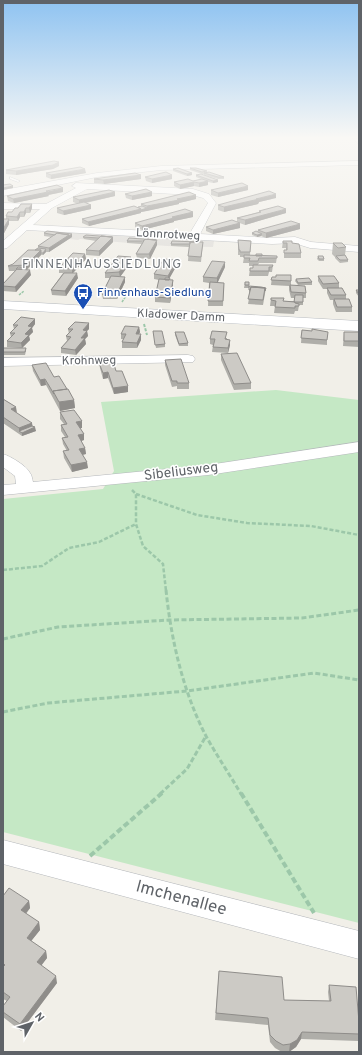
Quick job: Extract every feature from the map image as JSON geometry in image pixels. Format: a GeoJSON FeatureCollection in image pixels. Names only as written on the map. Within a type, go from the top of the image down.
{"type":"FeatureCollection","features":[{"type":"Feature","properties":{"kind":"main road","name":"Kladower Damm"},"geometry":{"type":"LineString","coordinates":[[3,305],[359,326]]}},
{"type":"Feature","properties":{"kind":"street"},"geometry":{"type":"LineString","coordinates":[[3,193],[26,188]]}},
{"type":"Feature","properties":{"kind":"street"},"geometry":{"type":"LineString","coordinates":[[3,246],[49,206],[83,188]]}},
{"type":"Feature","properties":{"kind":"street"},"geometry":{"type":"LineString","coordinates":[[130,188],[183,191],[206,196],[210,199],[212,203],[193,237]]}},
{"type":"Feature","properties":{"kind":"street"},"geometry":{"type":"LineString","coordinates":[[3,206],[49,206]]}},
{"type":"Feature","properties":{"kind":"street","name":"Lönnrotweg"},"geometry":{"type":"LineString","coordinates":[[25,227],[272,241],[295,240],[310,245],[359,249]]}},
{"type":"Feature","properties":{"kind":"street","name":"Krohnweg"},"geometry":{"type":"LineString","coordinates":[[3,362],[125,361],[178,355]]}},
{"type":"Feature","properties":{"kind":"street","name":"Sibeliusweg"},"geometry":{"type":"LineString","coordinates":[[3,490],[208,470],[359,447]]}},
{"type":"Feature","properties":{"kind":"street"},"geometry":{"type":"LineString","coordinates":[[3,459],[23,474],[25,488]]}},
{"type":"Feature","properties":{"kind":"street","name":"Imchenallee"},"geometry":{"type":"LineString","coordinates":[[3,852],[359,945]]}},
{"type":"Feature","properties":{"kind":"path"},"geometry":{"type":"LineString","coordinates":[[126,479],[136,494],[136,524],[143,546],[163,564],[168,620],[187,691],[206,736],[330,938]]}},
{"type":"Feature","properties":{"kind":"path"},"geometry":{"type":"LineString","coordinates":[[136,494],[204,516],[247,523],[311,526],[359,535]]}},
{"type":"Feature","properties":{"kind":"path"},"geometry":{"type":"LineString","coordinates":[[3,570],[42,566],[69,548],[99,542],[136,524]]}},
{"type":"Feature","properties":{"kind":"path"},"geometry":{"type":"LineString","coordinates":[[3,639],[58,627],[168,620],[302,618],[359,610]]}},
{"type":"Feature","properties":{"kind":"path"},"geometry":{"type":"LineString","coordinates":[[3,712],[48,703],[187,691],[314,673],[359,680]]}},
{"type":"Feature","properties":{"kind":"path"},"geometry":{"type":"LineString","coordinates":[[74,870],[153,801],[186,769],[206,736]]}},
{"type":"Feature","properties":{"kind":"shaded area"},"geometry":{"type":"Polygon","coordinates":[[[51,231],[214,241],[213,247],[167,246],[78,240],[44,236],[51,231]]]}},
{"type":"Feature","properties":{"kind":"green space"},"geometry":{"type":"Polygon","coordinates":[[[276,390],[359,400],[359,923],[3,832],[3,499],[103,489],[114,471],[101,402],[276,390]]]}},
{"type":"Feature","properties":{"kind":"building"},"geometry":{"type":"Polygon","coordinates":[[[42,188],[62,188],[13,199],[7,196],[42,188]]]}},
{"type":"Feature","properties":{"kind":"building"},"geometry":{"type":"Polygon","coordinates":[[[219,188],[238,188],[218,193],[211,190],[219,188]]]}},
{"type":"Feature","properties":{"kind":"building"},"geometry":{"type":"Polygon","coordinates":[[[146,189],[152,192],[132,196],[125,194],[146,189]]]}},
{"type":"Feature","properties":{"kind":"building"},"geometry":{"type":"Polygon","coordinates":[[[109,190],[115,192],[79,200],[73,197],[109,190]]]}},
{"type":"Feature","properties":{"kind":"building"},"geometry":{"type":"Polygon","coordinates":[[[269,191],[276,194],[224,207],[218,205],[269,191]]]}},
{"type":"Feature","properties":{"kind":"building"},"geometry":{"type":"Polygon","coordinates":[[[189,192],[196,195],[147,206],[141,204],[189,192]]]}},
{"type":"Feature","properties":{"kind":"building"},"geometry":{"type":"Polygon","coordinates":[[[84,202],[91,205],[63,211],[57,208],[84,202]]]}},
{"type":"Feature","properties":{"kind":"building"},"geometry":{"type":"Polygon","coordinates":[[[21,204],[32,204],[29,208],[26,208],[24,212],[20,212],[17,217],[6,216],[8,212],[12,212],[21,204]]]}},
{"type":"Feature","properties":{"kind":"building"},"geometry":{"type":"Polygon","coordinates":[[[134,206],[141,209],[88,222],[82,219],[134,206]]]}},
{"type":"Feature","properties":{"kind":"building"},"geometry":{"type":"Polygon","coordinates":[[[142,206],[147,208],[141,210],[138,207],[142,206]]]}},
{"type":"Feature","properties":{"kind":"building"},"geometry":{"type":"Polygon","coordinates":[[[278,206],[286,209],[245,220],[237,218],[261,212],[259,211],[278,206]]]}},
{"type":"Feature","properties":{"kind":"building"},"geometry":{"type":"Polygon","coordinates":[[[185,209],[193,212],[142,226],[135,223],[185,209]]]}},
{"type":"Feature","properties":{"kind":"building"},"geometry":{"type":"Polygon","coordinates":[[[3,219],[9,219],[3,229],[3,219]]]}},
{"type":"Feature","properties":{"kind":"building"},"geometry":{"type":"Polygon","coordinates":[[[232,220],[240,223],[213,230],[206,227],[232,220]]]}},
{"type":"Feature","properties":{"kind":"building"},"geometry":{"type":"Polygon","coordinates":[[[291,221],[300,224],[266,233],[258,230],[291,221]]]}},
{"type":"Feature","properties":{"kind":"building"},"geometry":{"type":"Polygon","coordinates":[[[47,231],[72,234],[69,236],[57,233],[55,235],[44,233],[47,231]]]}},
{"type":"Feature","properties":{"kind":"building"},"geometry":{"type":"Polygon","coordinates":[[[256,231],[262,234],[257,235],[252,233],[256,231]]]}},
{"type":"Feature","properties":{"kind":"building"},"geometry":{"type":"Polygon","coordinates":[[[57,233],[69,235],[49,248],[38,246],[57,233]]]}},
{"type":"Feature","properties":{"kind":"building"},"geometry":{"type":"Polygon","coordinates":[[[86,235],[101,236],[99,238],[83,237],[86,235]]]}},
{"type":"Feature","properties":{"kind":"building"},"geometry":{"type":"Polygon","coordinates":[[[101,236],[113,237],[99,251],[86,250],[101,236]]]}},
{"type":"Feature","properties":{"kind":"building"},"geometry":{"type":"Polygon","coordinates":[[[129,238],[145,239],[143,241],[127,241],[129,238]]]}},
{"type":"Feature","properties":{"kind":"building"},"geometry":{"type":"Polygon","coordinates":[[[145,239],[157,240],[149,254],[136,254],[145,239]]]}},
{"type":"Feature","properties":{"kind":"building"},"geometry":{"type":"Polygon","coordinates":[[[238,240],[251,241],[250,252],[240,252],[238,240]]]}},
{"type":"Feature","properties":{"kind":"building"},"geometry":{"type":"Polygon","coordinates":[[[172,241],[199,242],[190,242],[190,244],[171,244],[172,241]]]}},
{"type":"Feature","properties":{"kind":"building"},"geometry":{"type":"Polygon","coordinates":[[[283,241],[292,241],[292,243],[299,244],[301,253],[284,253],[284,250],[287,250],[287,243],[283,243],[283,241]]]}},
{"type":"Feature","properties":{"kind":"building"},"geometry":{"type":"Polygon","coordinates":[[[190,242],[203,242],[201,257],[188,256],[190,242]]]}},
{"type":"Feature","properties":{"kind":"building"},"geometry":{"type":"Polygon","coordinates":[[[333,243],[342,243],[346,247],[338,248],[333,243]]]}},
{"type":"Feature","properties":{"kind":"building"},"geometry":{"type":"Polygon","coordinates":[[[38,248],[46,249],[43,253],[41,253],[41,250],[35,250],[38,248]]]}},
{"type":"Feature","properties":{"kind":"building"},"geometry":{"type":"Polygon","coordinates":[[[28,250],[41,250],[26,265],[8,266],[13,264],[28,250]]]}},
{"type":"Feature","properties":{"kind":"building"},"geometry":{"type":"Polygon","coordinates":[[[73,253],[85,254],[72,269],[59,268],[73,253]]]}},
{"type":"Feature","properties":{"kind":"building"},"geometry":{"type":"Polygon","coordinates":[[[256,254],[262,254],[262,256],[256,256],[256,254]]]}},
{"type":"Feature","properties":{"kind":"building"},"geometry":{"type":"Polygon","coordinates":[[[244,255],[277,256],[277,258],[259,258],[258,261],[249,261],[250,258],[244,258],[244,255]]]}},
{"type":"Feature","properties":{"kind":"building"},"geometry":{"type":"Polygon","coordinates":[[[345,255],[348,260],[340,260],[336,256],[345,255]]]}},
{"type":"Feature","properties":{"kind":"building"},"geometry":{"type":"Polygon","coordinates":[[[118,256],[131,257],[119,272],[105,273],[118,256]]]}},
{"type":"Feature","properties":{"kind":"building"},"geometry":{"type":"Polygon","coordinates":[[[318,256],[323,256],[324,259],[319,259],[318,256]]]}},
{"type":"Feature","properties":{"kind":"building"},"geometry":{"type":"Polygon","coordinates":[[[164,259],[177,260],[168,276],[154,274],[164,259]]]}},
{"type":"Feature","properties":{"kind":"building"},"geometry":{"type":"Polygon","coordinates":[[[212,261],[225,262],[217,278],[203,277],[212,261]]]}},
{"type":"Feature","properties":{"kind":"building"},"geometry":{"type":"Polygon","coordinates":[[[253,265],[273,265],[272,267],[269,267],[269,271],[250,271],[250,268],[253,268],[253,265]]]}},
{"type":"Feature","properties":{"kind":"building"},"geometry":{"type":"Polygon","coordinates":[[[18,267],[26,268],[16,269],[18,267]]]}},
{"type":"Feature","properties":{"kind":"building"},"geometry":{"type":"Polygon","coordinates":[[[17,269],[30,270],[15,287],[3,286],[3,284],[17,269]]]}},
{"type":"Feature","properties":{"kind":"building"},"geometry":{"type":"Polygon","coordinates":[[[64,273],[77,273],[65,291],[51,290],[64,273]]]}},
{"type":"Feature","properties":{"kind":"building"},"geometry":{"type":"Polygon","coordinates":[[[276,275],[291,275],[291,281],[271,280],[272,277],[276,277],[276,275]]]}},
{"type":"Feature","properties":{"kind":"building"},"geometry":{"type":"Polygon","coordinates":[[[111,276],[125,277],[117,294],[102,294],[111,276]]]}},
{"type":"Feature","properties":{"kind":"building"},"geometry":{"type":"Polygon","coordinates":[[[318,276],[334,276],[339,283],[323,284],[318,276]]]}},
{"type":"Feature","properties":{"kind":"building"},"geometry":{"type":"Polygon","coordinates":[[[309,278],[312,282],[298,283],[296,279],[309,278]]]}},
{"type":"Feature","properties":{"kind":"building"},"geometry":{"type":"Polygon","coordinates":[[[159,279],[173,280],[170,298],[155,297],[159,279]]]}},
{"type":"Feature","properties":{"kind":"building"},"geometry":{"type":"Polygon","coordinates":[[[210,282],[224,283],[223,301],[208,301],[210,282]]]}},
{"type":"Feature","properties":{"kind":"building"},"geometry":{"type":"Polygon","coordinates":[[[245,282],[249,282],[249,285],[245,285],[245,282]]]}},
{"type":"Feature","properties":{"kind":"building"},"geometry":{"type":"Polygon","coordinates":[[[290,285],[305,286],[306,293],[291,292],[290,285]]]}},
{"type":"Feature","properties":{"kind":"building"},"geometry":{"type":"Polygon","coordinates":[[[249,286],[266,288],[265,291],[265,288],[251,287],[249,290],[249,286]]]}},
{"type":"Feature","properties":{"kind":"building"},"geometry":{"type":"Polygon","coordinates":[[[251,287],[265,288],[263,300],[248,299],[251,287]]]}},
{"type":"Feature","properties":{"kind":"building"},"geometry":{"type":"Polygon","coordinates":[[[327,288],[342,288],[346,295],[331,295],[327,288]]]}},
{"type":"Feature","properties":{"kind":"building"},"geometry":{"type":"Polygon","coordinates":[[[295,295],[303,295],[303,302],[294,302],[295,295]]]}},
{"type":"Feature","properties":{"kind":"building"},"geometry":{"type":"Polygon","coordinates":[[[271,298],[284,298],[283,301],[295,302],[299,304],[299,306],[295,306],[295,308],[275,307],[276,301],[271,300],[271,298]]]}},
{"type":"Feature","properties":{"kind":"building"},"geometry":{"type":"Polygon","coordinates":[[[334,299],[349,299],[352,307],[337,307],[334,299]]]}},
{"type":"Feature","properties":{"kind":"building"},"geometry":{"type":"Polygon","coordinates":[[[21,317],[35,319],[28,326],[32,327],[25,334],[29,335],[21,343],[7,341],[15,333],[10,333],[18,325],[13,325],[21,317]]]}},
{"type":"Feature","properties":{"kind":"building"},"geometry":{"type":"Polygon","coordinates":[[[75,322],[89,323],[83,330],[87,331],[81,338],[85,338],[75,350],[61,348],[71,337],[66,336],[73,329],[68,329],[75,322]]]}},
{"type":"Feature","properties":{"kind":"building"},"geometry":{"type":"Polygon","coordinates":[[[125,326],[139,327],[136,334],[141,334],[137,343],[122,342],[126,334],[121,334],[125,326]]]}},
{"type":"Feature","properties":{"kind":"building"},"geometry":{"type":"Polygon","coordinates":[[[312,329],[328,332],[327,340],[301,338],[302,330],[312,331],[312,329]]]}},
{"type":"Feature","properties":{"kind":"building"},"geometry":{"type":"Polygon","coordinates":[[[153,331],[162,331],[165,344],[155,345],[153,331]]]}},
{"type":"Feature","properties":{"kind":"building"},"geometry":{"type":"Polygon","coordinates":[[[212,331],[227,332],[225,339],[230,340],[228,348],[213,347],[215,339],[210,339],[212,331]]]}},
{"type":"Feature","properties":{"kind":"building"},"geometry":{"type":"Polygon","coordinates":[[[175,332],[184,332],[188,343],[179,344],[175,332]]]}},
{"type":"Feature","properties":{"kind":"building"},"geometry":{"type":"Polygon","coordinates":[[[344,332],[359,332],[359,341],[344,341],[344,332]]]}},
{"type":"Feature","properties":{"kind":"building"},"geometry":{"type":"Polygon","coordinates":[[[3,348],[26,348],[25,352],[3,352],[3,348]]]}},
{"type":"Feature","properties":{"kind":"building"},"geometry":{"type":"Polygon","coordinates":[[[237,353],[251,383],[234,384],[221,354],[237,353]]]}},
{"type":"Feature","properties":{"kind":"building"},"geometry":{"type":"Polygon","coordinates":[[[181,359],[189,383],[177,383],[177,381],[172,381],[165,360],[181,359]]]}},
{"type":"Feature","properties":{"kind":"building"},"geometry":{"type":"Polygon","coordinates":[[[113,361],[116,371],[122,371],[128,386],[113,388],[108,372],[103,373],[99,363],[113,361]]]}},
{"type":"Feature","properties":{"kind":"building"},"geometry":{"type":"Polygon","coordinates":[[[46,363],[54,377],[59,376],[67,389],[53,391],[54,394],[45,379],[40,380],[32,365],[46,363]]]}},
{"type":"Feature","properties":{"kind":"building"},"geometry":{"type":"Polygon","coordinates":[[[68,389],[74,400],[59,402],[53,391],[68,389]]]}},
{"type":"Feature","properties":{"kind":"building"},"geometry":{"type":"Polygon","coordinates":[[[3,399],[16,407],[11,409],[32,423],[19,428],[3,417],[3,399]]]}},
{"type":"Feature","properties":{"kind":"building"},"geometry":{"type":"Polygon","coordinates":[[[74,410],[82,421],[76,422],[84,434],[78,435],[85,448],[79,449],[87,462],[71,465],[63,451],[69,450],[62,438],[68,437],[61,425],[67,424],[60,412],[74,410]]]}},
{"type":"Feature","properties":{"kind":"building"},"geometry":{"type":"Polygon","coordinates":[[[32,426],[35,427],[22,433],[19,431],[32,426]]]}},
{"type":"Feature","properties":{"kind":"building"},"geometry":{"type":"Polygon","coordinates":[[[9,888],[29,901],[21,910],[39,922],[27,938],[46,951],[37,962],[56,976],[20,1024],[3,1012],[3,1006],[10,997],[3,992],[3,967],[5,965],[3,963],[3,896],[9,888]]]}},
{"type":"Feature","properties":{"kind":"building"},"geometry":{"type":"Polygon","coordinates":[[[219,971],[282,977],[284,1000],[331,1001],[329,985],[356,987],[359,1034],[302,1032],[297,1040],[290,1044],[283,1045],[270,1035],[268,1018],[216,1013],[219,971]]]}},
{"type":"Feature","properties":{"kind":"place","name":"Finnenhaus-Siedlung"},"geometry":{"type":"Point","coordinates":[83,310]}},
{"type":"Feature","properties":{"kind":"district","name":"FINNENHAUSSIEDLUNG"},"geometry":{"type":"Point","coordinates":[102,265]}}]}
